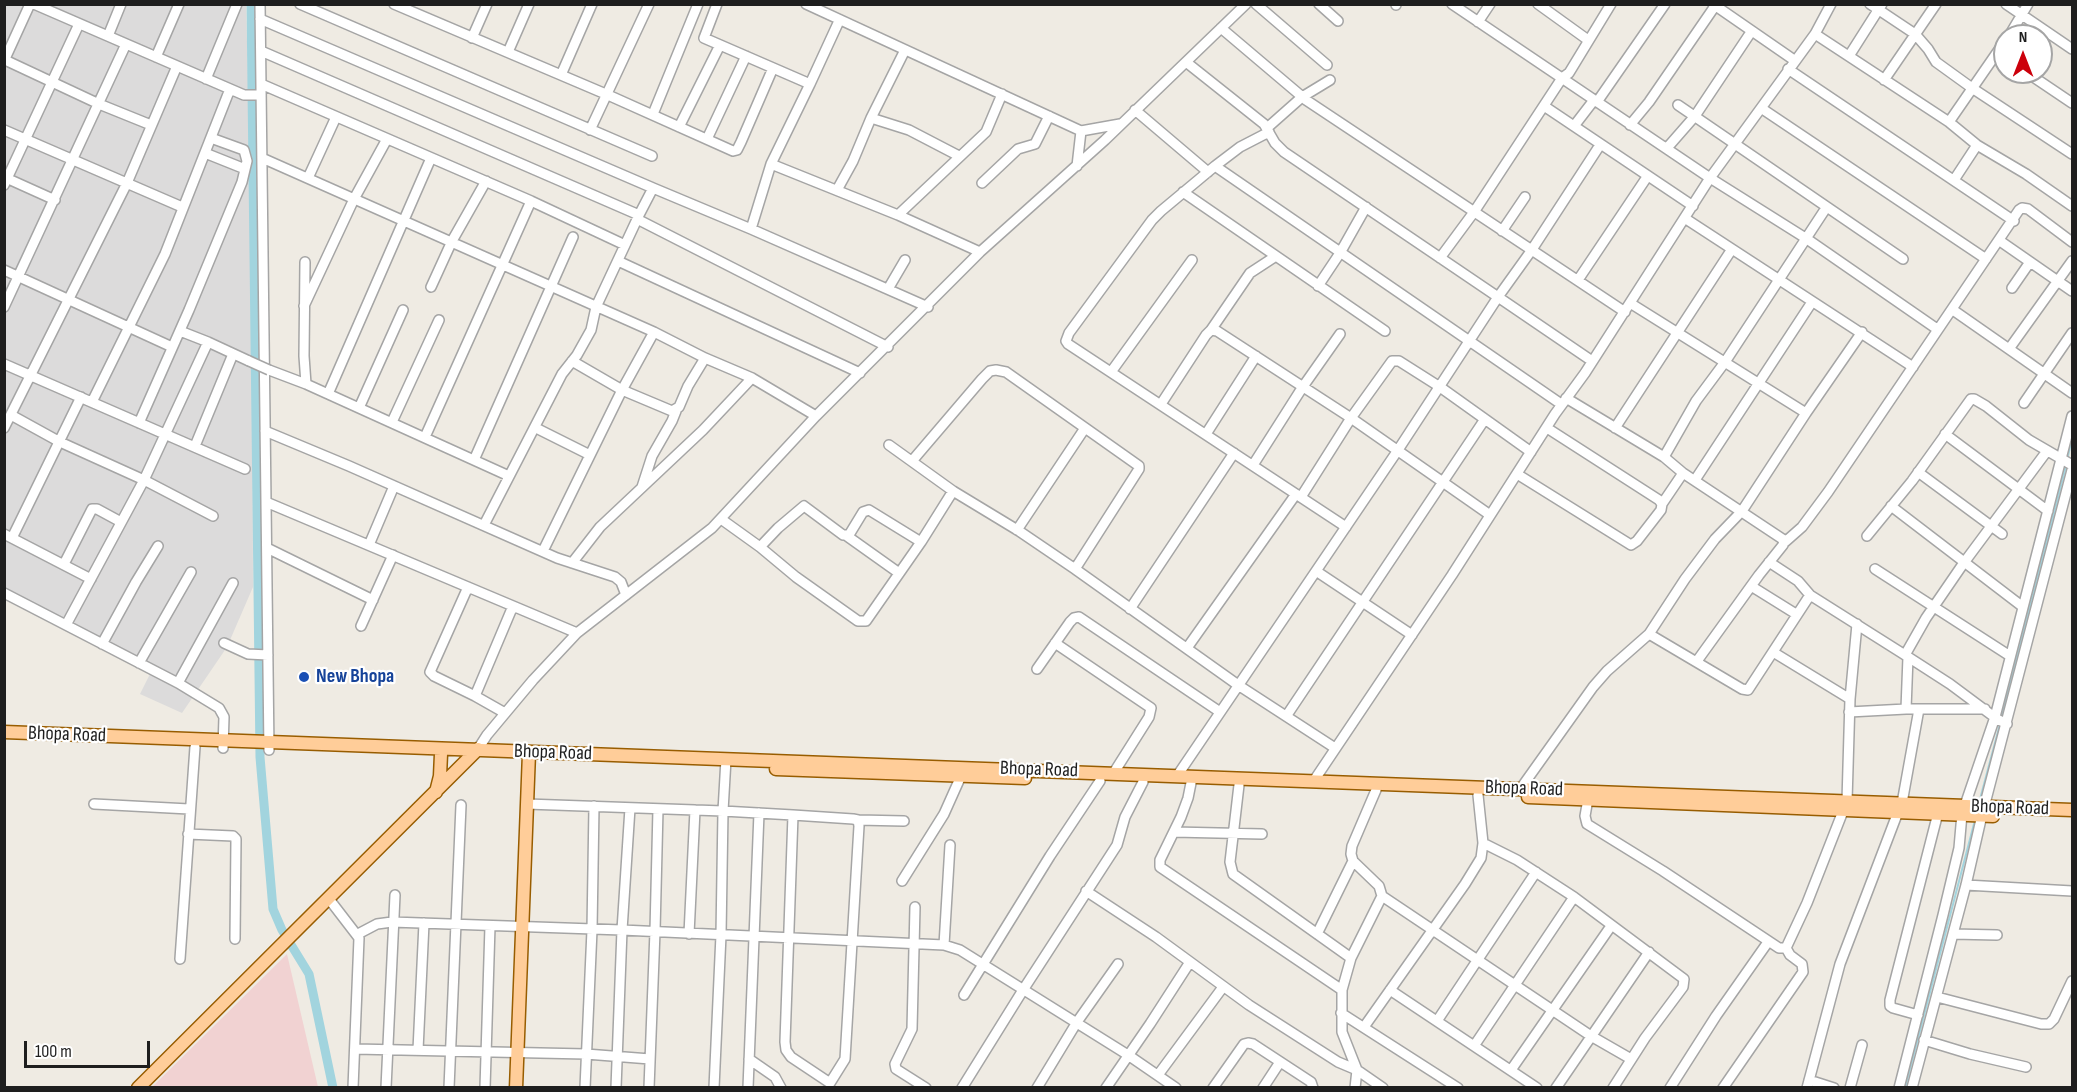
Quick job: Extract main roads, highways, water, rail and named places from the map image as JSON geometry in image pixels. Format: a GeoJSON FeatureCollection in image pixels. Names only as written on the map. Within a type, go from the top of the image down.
{"type":"FeatureCollection","features":[{"type":"Feature","properties":{"kind":"main road","name":"Bhopa Road"},"geometry":{"type":"LineString","coordinates":[[4,732],[223,745],[1178,776],[1313,782],[1478,795],[1588,800],[1846,805]]}},
{"type":"Feature","properties":{"kind":"main road","name":"Bhopa Road"},"geometry":{"type":"LineString","coordinates":[[4,740],[195,747],[223,745]]}},
{"type":"Feature","properties":{"kind":"main road","name":"Bhopa Road"},"geometry":{"type":"LineString","coordinates":[[261,746],[441,754],[476,752]]}},
{"type":"Feature","properties":{"kind":"main road"},"geometry":{"type":"LineString","coordinates":[[138,1088],[476,752]]}},
{"type":"Feature","properties":{"kind":"main road"},"geometry":{"type":"LineString","coordinates":[[436,793],[440,776],[441,754]]}},
{"type":"Feature","properties":{"kind":"main road"},"geometry":{"type":"LineString","coordinates":[[516,1088],[529,756]]}},
{"type":"Feature","properties":{"kind":"main road","name":"Bhopa Road"},"geometry":{"type":"LineString","coordinates":[[726,763],[1100,781],[1521,788],[2073,818]]}},
{"type":"Feature","properties":{"kind":"main road","name":"Bhopa Road"},"geometry":{"type":"LineString","coordinates":[[1900,807],[1938,813],[2073,810]]}},
{"type":"Feature","properties":{"kind":"waterway"},"geometry":{"type":"LineString","coordinates":[[251,4],[260,757],[273,909],[282,930],[309,974],[333,1088]]}},
{"type":"Feature","properties":{"kind":"waterway"},"geometry":{"type":"LineString","coordinates":[[2067,460],[2072,439]]}},
{"type":"Feature","properties":{"kind":"waterway"},"geometry":{"type":"LineString","coordinates":[[2001,719],[2066,466]]}},
{"type":"Feature","properties":{"kind":"waterway"},"geometry":{"type":"LineString","coordinates":[[1979,803],[2000,724]]}},
{"type":"Feature","properties":{"kind":"waterway"},"geometry":{"type":"LineString","coordinates":[[1905,1088],[1975,820]]}},
{"type":"Feature","properties":{"kind":"place","name":"New Bhopa"},"geometry":{"type":"Point","coordinates":[304,677]}}]}
